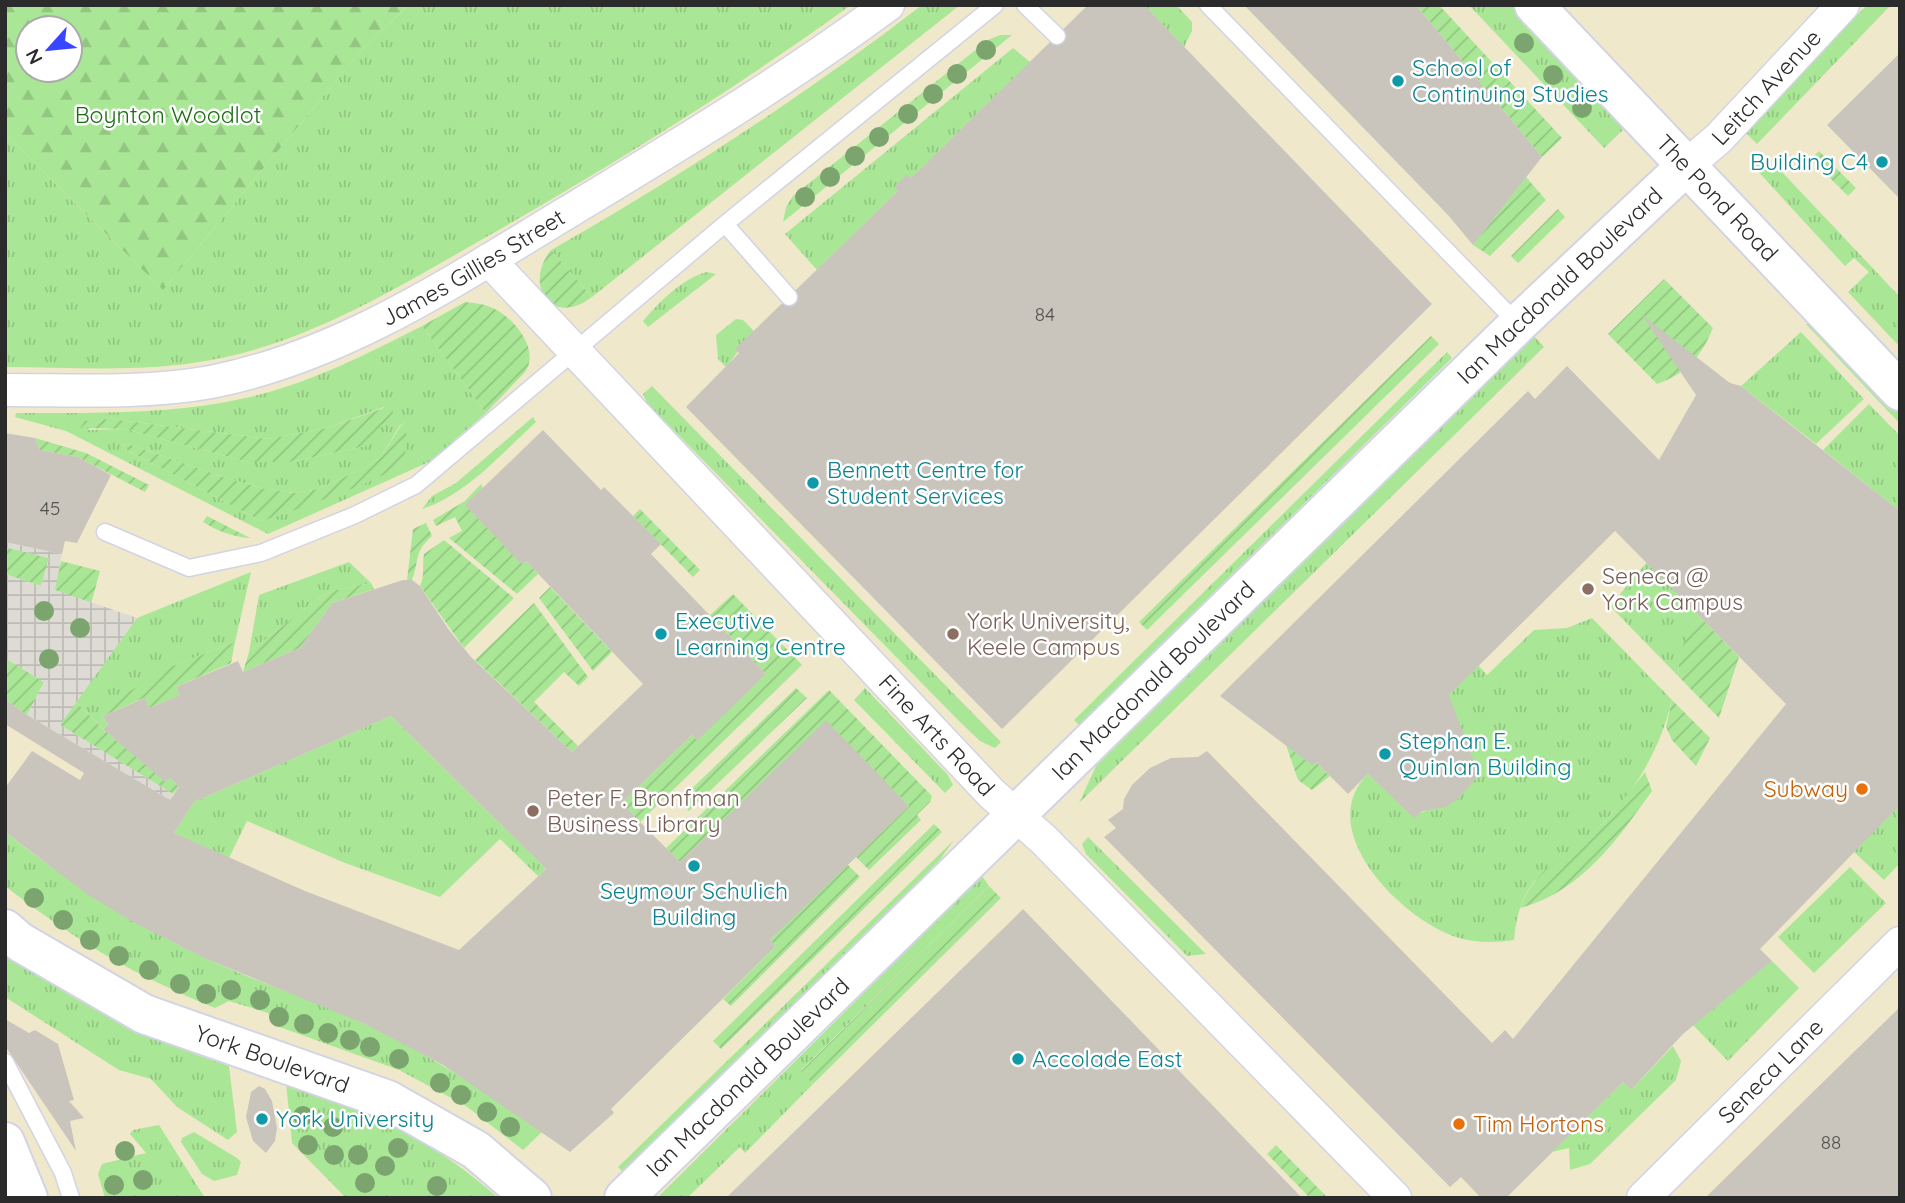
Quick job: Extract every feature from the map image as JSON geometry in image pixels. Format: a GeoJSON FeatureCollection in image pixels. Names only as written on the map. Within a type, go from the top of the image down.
{"type":"FeatureCollection","features":[{"type":"Feature","properties":{"kind":"street","name":"James Gillies Street"},"geometry":{"type":"LineString","coordinates":[[5,390],[111,391],[211,382],[263,368],[339,341],[417,303],[761,96],[888,5]]}},
{"type":"Feature","properties":{"kind":"street","name":"The Pond Road"},"geometry":{"type":"LineString","coordinates":[[1534,5],[1900,391]]}},
{"type":"Feature","properties":{"kind":"street","name":"Leitch Avenue"},"geometry":{"type":"LineString","coordinates":[[1685,167],[1719,138],[1843,5]]}},
{"type":"Feature","properties":{"kind":"street","name":"Ian Macdonald Boulevard"},"geometry":{"type":"LineString","coordinates":[[624,1198],[1518,324],[1685,167]]}},
{"type":"Feature","properties":{"kind":"street","name":"Fine Arts Road"},"geometry":{"type":"LineString","coordinates":[[489,260],[1015,815],[1395,1198]]}},
{"type":"Feature","properties":{"kind":"street","name":"York Boulevard"},"geometry":{"type":"LineString","coordinates":[[5,929],[20,942],[144,1014],[388,1100],[477,1150],[532,1198]]}},
{"type":"Feature","properties":{"kind":"street","name":"Seneca Lane"},"geometry":{"type":"LineString","coordinates":[[1643,1198],[1900,943]]}},
{"type":"Feature","properties":{"kind":"street"},"geometry":{"type":"LineString","coordinates":[[5,1142],[28,1198]]}},
{"type":"Feature","properties":{"kind":"lane"},"geometry":{"type":"LineString","coordinates":[[105,532],[189,568],[261,553],[355,515],[416,485],[453,457],[573,351],[725,224],[995,5]]}},
{"type":"Feature","properties":{"kind":"lane"},"geometry":{"type":"LineString","coordinates":[[1026,5],[1056,36]]}},
{"type":"Feature","properties":{"kind":"lane"},"geometry":{"type":"LineString","coordinates":[[1208,5],[1518,324]]}},
{"type":"Feature","properties":{"kind":"lane"},"geometry":{"type":"LineString","coordinates":[[725,224],[789,297]]}},
{"type":"Feature","properties":{"kind":"lane"},"geometry":{"type":"LineString","coordinates":[[5,1062],[62,1173],[71,1198]]}},
{"type":"Feature","properties":{"kind":"shaded area","name":"York University, Keele Campus"},"geometry":{"type":"Polygon","coordinates":[[[5,5],[1900,5],[1900,1198],[5,1198],[5,5]]]}},
{"type":"Feature","properties":{"kind":"shaded area"},"geometry":{"type":"Polygon","coordinates":[[[5,542],[62,554],[55,590],[137,618],[60,725],[173,794],[170,800],[27,715],[44,682],[5,658],[5,574],[41,586],[49,558],[5,547],[5,542]]]}},
{"type":"Feature","properties":{"kind":"green space","name":"Boynton Woodlot"},"geometry":{"type":"Polygon","coordinates":[[[5,5],[408,5],[358,54],[163,290],[5,134],[5,5]]]}},
{"type":"Feature","properties":{"kind":"green space"},"geometry":{"type":"Polygon","coordinates":[[[408,5],[851,5],[715,98],[576,185],[384,295],[317,327],[247,352],[185,364],[108,368],[5,367],[5,134],[163,290],[358,54],[408,5]]]}},
{"type":"Feature","properties":{"kind":"green space"},"geometry":{"type":"Polygon","coordinates":[[[922,5],[960,5],[592,297],[551,250],[647,194],[741,134],[922,5]]]}},
{"type":"Feature","properties":{"kind":"green space"},"geometry":{"type":"Polygon","coordinates":[[[1144,5],[1176,5],[1192,22],[1192,31],[1184,47],[1144,5]]]}},
{"type":"Feature","properties":{"kind":"green space"},"geometry":{"type":"Polygon","coordinates":[[[1416,5],[1439,5],[1562,138],[1542,157],[1416,5]]]}},
{"type":"Feature","properties":{"kind":"green space"},"geometry":{"type":"Polygon","coordinates":[[[1469,5],[1513,5],[1617,116],[1623,130],[1604,148],[1469,5]]]}},
{"type":"Feature","properties":{"kind":"green space"},"geometry":{"type":"Polygon","coordinates":[[[1867,5],[1891,5],[1757,144],[1744,131],[1867,5]]]}},
{"type":"Feature","properties":{"kind":"green space"},"geometry":{"type":"Polygon","coordinates":[[[1000,35],[1012,35],[783,222],[786,207],[793,196],[988,40],[1000,35]]]}},
{"type":"Feature","properties":{"kind":"green space"},"geometry":{"type":"Polygon","coordinates":[[[1013,48],[1030,62],[817,270],[785,234],[1013,48]]]}},
{"type":"Feature","properties":{"kind":"green space"},"geometry":{"type":"Polygon","coordinates":[[[1819,151],[1856,188],[1848,196],[1811,159],[1819,151]]]}},
{"type":"Feature","properties":{"kind":"green space"},"geometry":{"type":"Polygon","coordinates":[[[1767,164],[1782,172],[1900,297],[1900,347],[1848,292],[1869,272],[1854,258],[1845,266],[1753,166],[1767,164]]]}},
{"type":"Feature","properties":{"kind":"green space"},"geometry":{"type":"Polygon","coordinates":[[[1526,177],[1546,200],[1490,256],[1473,245],[1526,177]]]}},
{"type":"Feature","properties":{"kind":"green space"},"geometry":{"type":"Polygon","coordinates":[[[1558,209],[1565,217],[1518,263],[1511,256],[1558,209]]]}},
{"type":"Feature","properties":{"kind":"green space"},"geometry":{"type":"Polygon","coordinates":[[[551,250],[592,297],[564,308],[554,305],[546,298],[541,288],[540,276],[543,263],[551,250]]]}},
{"type":"Feature","properties":{"kind":"green space"},"geometry":{"type":"Polygon","coordinates":[[[707,272],[716,274],[648,327],[643,321],[664,299],[680,285],[707,272]]]}},
{"type":"Feature","properties":{"kind":"green space"},"geometry":{"type":"Polygon","coordinates":[[[1664,279],[1713,328],[1692,363],[1677,375],[1657,384],[1608,334],[1664,279]]]}},
{"type":"Feature","properties":{"kind":"green space"},"geometry":{"type":"Polygon","coordinates":[[[465,302],[501,312],[523,335],[530,354],[525,372],[486,413],[422,326],[465,302]]]}},
{"type":"Feature","properties":{"kind":"green space"},"geometry":{"type":"Polygon","coordinates":[[[736,319],[743,320],[754,331],[726,367],[718,359],[716,335],[736,319]]]}},
{"type":"Feature","properties":{"kind":"green space"},"geometry":{"type":"Polygon","coordinates":[[[1813,319],[1900,412],[1900,424],[1806,324],[1813,319]]]}},
{"type":"Feature","properties":{"kind":"green space"},"geometry":{"type":"Polygon","coordinates":[[[422,326],[486,413],[429,462],[268,534],[66,431],[15,417],[16,413],[163,410],[250,397],[316,376],[422,326]],[[384,407],[327,428],[268,439],[111,419],[86,430],[125,429],[248,462],[290,462],[366,446],[384,407]],[[406,423],[400,425],[381,457],[368,466],[319,489],[295,493],[261,488],[128,444],[123,445],[127,450],[261,521],[325,499],[398,466],[406,423]]]}},
{"type":"Feature","properties":{"kind":"green space"},"geometry":{"type":"Polygon","coordinates":[[[1801,332],[1864,399],[1816,444],[1741,386],[1801,332]]]}},
{"type":"Feature","properties":{"kind":"green space"},"geometry":{"type":"Polygon","coordinates":[[[1431,336],[1439,344],[1147,630],[1139,622],[1431,336]]]}},
{"type":"Feature","properties":{"kind":"green space"},"geometry":{"type":"Polygon","coordinates":[[[1534,336],[1544,347],[1079,803],[1096,766],[1534,336]]]}},
{"type":"Feature","properties":{"kind":"green space"},"geometry":{"type":"Polygon","coordinates":[[[1447,352],[1452,358],[1079,725],[1074,720],[1447,352]]]}},
{"type":"Feature","properties":{"kind":"green space"},"geometry":{"type":"Polygon","coordinates":[[[652,386],[1001,742],[995,748],[980,741],[961,723],[647,403],[643,394],[652,386]]]}},
{"type":"Feature","properties":{"kind":"green space"},"geometry":{"type":"Polygon","coordinates":[[[1869,404],[1900,436],[1900,511],[1823,450],[1869,404]]]}},
{"type":"Feature","properties":{"kind":"green space"},"geometry":{"type":"Polygon","coordinates":[[[392,405],[393,413],[366,446],[290,462],[248,462],[125,429],[80,428],[85,421],[111,419],[268,439],[327,428],[392,405]]]}},
{"type":"Feature","properties":{"kind":"green space"},"geometry":{"type":"Polygon","coordinates":[[[533,417],[536,422],[483,472],[454,494],[422,509],[432,496],[456,483],[533,417]]]}},
{"type":"Feature","properties":{"kind":"green space"},"geometry":{"type":"Polygon","coordinates":[[[406,423],[404,456],[399,465],[391,471],[333,496],[261,521],[127,450],[123,445],[128,444],[261,488],[295,493],[319,489],[368,466],[381,457],[401,425],[406,423]]]}},
{"type":"Feature","properties":{"kind":"green space"},"geometry":{"type":"Polygon","coordinates":[[[35,438],[86,453],[149,485],[145,492],[78,457],[40,450],[35,438]]]}},
{"type":"Feature","properties":{"kind":"green space"},"geometry":{"type":"Polygon","coordinates":[[[481,484],[523,564],[526,561],[538,574],[517,594],[449,538],[462,531],[455,517],[436,526],[433,520],[465,501],[481,484]]]}},
{"type":"Feature","properties":{"kind":"green space"},"geometry":{"type":"Polygon","coordinates":[[[640,509],[700,570],[693,577],[633,516],[640,509]]]}},
{"type":"Feature","properties":{"kind":"green space"},"geometry":{"type":"Polygon","coordinates":[[[207,516],[250,538],[231,535],[214,528],[203,522],[207,516]]]}},
{"type":"Feature","properties":{"kind":"green space"},"geometry":{"type":"Polygon","coordinates":[[[426,523],[432,536],[419,552],[412,580],[407,580],[413,529],[426,523]]]}},
{"type":"Feature","properties":{"kind":"green space"},"geometry":{"type":"Polygon","coordinates":[[[444,540],[514,598],[464,648],[420,586],[424,554],[444,540]]]}},
{"type":"Feature","properties":{"kind":"green space"},"geometry":{"type":"Polygon","coordinates":[[[5,547],[49,558],[41,586],[5,574],[5,547]]]}},
{"type":"Feature","properties":{"kind":"green space"},"geometry":{"type":"Polygon","coordinates":[[[61,561],[100,571],[91,604],[54,590],[61,561]]]}},
{"type":"Feature","properties":{"kind":"green space"},"geometry":{"type":"Polygon","coordinates":[[[349,562],[371,583],[332,591],[320,597],[249,652],[259,595],[349,562]]]}},
{"type":"Feature","properties":{"kind":"green space"},"geometry":{"type":"Polygon","coordinates":[[[1647,562],[1700,617],[1684,645],[1679,660],[1679,677],[1610,606],[1647,562]]]}},
{"type":"Feature","properties":{"kind":"green space"},"geometry":{"type":"Polygon","coordinates":[[[251,572],[235,642],[175,665],[103,716],[108,725],[103,729],[75,701],[137,618],[251,572]]]}},
{"type":"Feature","properties":{"kind":"green space"},"geometry":{"type":"Polygon","coordinates":[[[371,583],[374,589],[332,603],[300,648],[243,672],[249,652],[320,597],[332,591],[371,583]]]}},
{"type":"Feature","properties":{"kind":"green space"},"geometry":{"type":"Polygon","coordinates":[[[550,587],[612,652],[593,671],[539,598],[550,587]]]}},
{"type":"Feature","properties":{"kind":"green space"},"geometry":{"type":"Polygon","coordinates":[[[733,594],[802,665],[640,822],[622,803],[692,735],[697,740],[766,674],[710,615],[733,594]]]}},
{"type":"Feature","properties":{"kind":"green space"},"geometry":{"type":"Polygon","coordinates":[[[534,603],[588,677],[579,686],[564,672],[534,702],[578,746],[572,752],[475,660],[534,603]]]}},
{"type":"Feature","properties":{"kind":"green space"},"geometry":{"type":"Polygon","coordinates":[[[1700,617],[1739,657],[1719,718],[1679,677],[1679,660],[1683,645],[1700,617]]]}},
{"type":"Feature","properties":{"kind":"green space"},"geometry":{"type":"Polygon","coordinates":[[[1592,618],[1672,700],[1654,752],[1636,783],[1614,811],[1585,840],[1543,872],[1533,884],[1524,898],[1514,940],[1470,940],[1434,927],[1411,912],[1389,892],[1370,869],[1357,845],[1350,820],[1353,796],[1368,774],[1414,817],[1457,799],[1471,780],[1449,695],[1478,665],[1487,675],[1534,630],[1567,628],[1592,618]]]}},
{"type":"Feature","properties":{"kind":"green space"},"geometry":{"type":"Polygon","coordinates":[[[235,642],[231,663],[176,687],[180,695],[149,708],[144,698],[103,716],[102,707],[175,665],[235,642]]]}},
{"type":"Feature","properties":{"kind":"green space"},"geometry":{"type":"Polygon","coordinates":[[[5,658],[44,682],[27,715],[5,699],[5,658]]]}},
{"type":"Feature","properties":{"kind":"green space"},"geometry":{"type":"Polygon","coordinates":[[[796,688],[807,698],[689,811],[679,801],[796,688]]]}},
{"type":"Feature","properties":{"kind":"green space"},"geometry":{"type":"Polygon","coordinates":[[[865,688],[948,775],[953,785],[945,793],[854,700],[865,688]]]}},
{"type":"Feature","properties":{"kind":"green space"},"geometry":{"type":"Polygon","coordinates":[[[829,690],[932,796],[930,802],[917,815],[921,820],[869,870],[856,857],[909,806],[826,721],[680,862],[666,848],[829,690]]]}},
{"type":"Feature","properties":{"kind":"green space"},"geometry":{"type":"Polygon","coordinates":[[[1672,700],[1710,738],[1696,766],[1672,740],[1666,727],[1672,700]]]}},
{"type":"Feature","properties":{"kind":"green space"},"geometry":{"type":"Polygon","coordinates":[[[75,701],[103,729],[165,781],[170,778],[179,787],[173,794],[60,725],[75,701]]]}},
{"type":"Feature","properties":{"kind":"green space"},"geometry":{"type":"Polygon","coordinates":[[[391,716],[546,869],[538,876],[500,839],[440,897],[345,863],[247,821],[229,858],[174,833],[194,802],[391,716]]]}},
{"type":"Feature","properties":{"kind":"green space"},"geometry":{"type":"Polygon","coordinates":[[[1286,745],[1316,762],[1330,776],[1312,790],[1298,780],[1286,745]]]}},
{"type":"Feature","properties":{"kind":"green space"},"geometry":{"type":"Polygon","coordinates":[[[1645,772],[1652,791],[1596,862],[1561,890],[1520,908],[1544,872],[1599,827],[1645,772]]]}},
{"type":"Feature","properties":{"kind":"green space"},"geometry":{"type":"Polygon","coordinates":[[[1900,805],[1900,863],[1884,880],[1853,851],[1900,805]]]}},
{"type":"Feature","properties":{"kind":"green space"},"geometry":{"type":"Polygon","coordinates":[[[934,824],[942,832],[721,1049],[713,1041],[934,824]]]}},
{"type":"Feature","properties":{"kind":"green space"},"geometry":{"type":"Polygon","coordinates":[[[5,832],[76,884],[150,930],[223,966],[388,1035],[456,1074],[543,1131],[523,1150],[466,1106],[399,1070],[274,1025],[268,1013],[229,1001],[215,1008],[131,969],[81,940],[5,886],[5,832]]]}},
{"type":"Feature","properties":{"kind":"green space"},"geometry":{"type":"Polygon","coordinates":[[[1088,837],[1206,954],[1187,956],[1086,854],[1082,844],[1088,837]]]}},
{"type":"Feature","properties":{"kind":"green space"},"geometry":{"type":"Polygon","coordinates":[[[954,840],[939,861],[623,1172],[618,1167],[954,840]]]}},
{"type":"Feature","properties":{"kind":"green space"},"geometry":{"type":"Polygon","coordinates":[[[847,864],[860,877],[731,1006],[723,999],[776,946],[770,940],[847,864]]]}},
{"type":"Feature","properties":{"kind":"green space"},"geometry":{"type":"Polygon","coordinates":[[[1850,867],[1886,903],[1814,973],[1778,937],[1850,867]]]}},
{"type":"Feature","properties":{"kind":"green space"},"geometry":{"type":"Polygon","coordinates":[[[982,876],[989,886],[801,1070],[813,1084],[745,1153],[740,1147],[687,1198],[657,1198],[982,876]]]}},
{"type":"Feature","properties":{"kind":"green space"},"geometry":{"type":"Polygon","coordinates":[[[989,886],[1001,898],[813,1084],[801,1071],[989,886]]]}},
{"type":"Feature","properties":{"kind":"green space"},"geometry":{"type":"Polygon","coordinates":[[[5,952],[85,1004],[141,1032],[229,1066],[237,1132],[228,1140],[177,1107],[151,1079],[119,1070],[5,997],[5,952]]]}},
{"type":"Feature","properties":{"kind":"green space"},"geometry":{"type":"Polygon","coordinates":[[[1772,961],[1799,988],[1728,1061],[1693,1025],[1772,961]]]}},
{"type":"Feature","properties":{"kind":"green space"},"geometry":{"type":"Polygon","coordinates":[[[1673,1046],[1681,1061],[1676,1080],[1590,1164],[1570,1170],[1569,1148],[1552,1152],[1623,1082],[1631,1090],[1673,1046]]]}},
{"type":"Feature","properties":{"kind":"green space"},"geometry":{"type":"Polygon","coordinates":[[[286,1083],[343,1104],[398,1129],[450,1160],[498,1198],[346,1198],[292,1143],[286,1083]]]}},
{"type":"Feature","properties":{"kind":"green space"},"geometry":{"type":"Polygon","coordinates":[[[159,1125],[205,1198],[105,1198],[98,1174],[102,1164],[146,1153],[130,1134],[133,1130],[159,1125]]]}},
{"type":"Feature","properties":{"kind":"green space"},"geometry":{"type":"Polygon","coordinates":[[[194,1132],[241,1162],[237,1175],[214,1181],[202,1174],[181,1142],[182,1138],[194,1132]]]}},
{"type":"Feature","properties":{"kind":"green space"},"geometry":{"type":"Polygon","coordinates":[[[1276,1145],[1327,1197],[1310,1198],[1267,1154],[1276,1145]]]}},
{"type":"Feature","properties":{"kind":"building"},"geometry":{"type":"Polygon","coordinates":[[[1088,5],[1144,5],[1432,304],[1002,729],[686,407],[739,353],[735,349],[898,191],[894,187],[907,174],[911,178],[1088,5]]]}},
{"type":"Feature","properties":{"kind":"building","name":"School of Continuing Studies"},"geometry":{"type":"Polygon","coordinates":[[[1244,5],[1416,5],[1542,157],[1473,245],[1448,215],[1244,5]]]}},
{"type":"Feature","properties":{"kind":"building","name":"Building C4"},"geometry":{"type":"Polygon","coordinates":[[[1900,53],[1900,199],[1827,125],[1900,53]]]}},
{"type":"Feature","properties":{"kind":"building","name":"Stephan E. Quinlan Building"},"geometry":{"type":"Polygon","coordinates":[[[1642,315],[1730,383],[1741,386],[1900,511],[1900,805],[1760,949],[1772,961],[1683,1034],[1631,1090],[1623,1082],[1506,1198],[1481,1198],[1461,1177],[1450,1187],[1104,837],[1116,828],[1108,820],[1123,809],[1124,799],[1132,785],[1150,768],[1171,758],[1198,757],[1207,751],[1492,1043],[1505,1030],[1513,1039],[1786,704],[1615,531],[1449,695],[1479,775],[1458,799],[1446,807],[1423,811],[1414,818],[1368,774],[1348,794],[1316,762],[1312,765],[1220,696],[1528,391],[1535,399],[1567,366],[1659,460],[1696,395],[1642,315]]]}},
{"type":"Feature","properties":{"kind":"building","name":"Seymour Schulich Building"},"geometry":{"type":"Polygon","coordinates":[[[543,430],[601,490],[604,487],[661,544],[651,554],[766,674],[697,741],[692,735],[622,803],[680,862],[826,720],[909,806],[770,940],[776,946],[611,1109],[614,1113],[570,1152],[443,1065],[365,1024],[204,958],[131,921],[87,894],[5,832],[5,788],[32,751],[80,780],[84,773],[5,724],[5,699],[27,715],[170,800],[179,787],[170,778],[165,782],[103,729],[108,725],[103,716],[145,698],[149,708],[180,695],[176,687],[238,661],[243,672],[300,648],[332,603],[403,580],[412,580],[420,586],[449,630],[471,657],[572,752],[643,684],[526,561],[522,565],[465,505],[543,430]],[[391,716],[194,802],[174,833],[305,891],[459,950],[546,869],[391,716]]]}},
{"type":"Feature","properties":{"kind":"building"},"geometry":{"type":"Polygon","coordinates":[[[5,433],[35,438],[40,450],[78,457],[111,475],[77,543],[65,541],[62,554],[5,542],[5,433]]]}},
{"type":"Feature","properties":{"kind":"building","name":"Accolade East"},"geometry":{"type":"Polygon","coordinates":[[[1023,909],[1302,1198],[726,1198],[1012,920],[1023,909]]]}},
{"type":"Feature","properties":{"kind":"building"},"geometry":{"type":"Polygon","coordinates":[[[1900,1007],[1900,1198],[1705,1198],[1819,1086],[1900,1007]]]}},
{"type":"Feature","properties":{"kind":"building"},"geometry":{"type":"Polygon","coordinates":[[[5,1019],[29,1033],[35,1030],[58,1044],[74,1100],[69,1101],[84,1118],[70,1121],[76,1151],[5,1046],[5,1019]]]}},
{"type":"Feature","properties":{"kind":"building","name":"York University"},"geometry":{"type":"Polygon","coordinates":[[[259,1086],[265,1089],[272,1101],[277,1128],[275,1141],[266,1153],[253,1141],[246,1117],[251,1092],[259,1086]]]}},
{"type":"Feature","properties":{"kind":"place","name":"School of Continuing Studies"},"geometry":{"type":"Point","coordinates":[1398,81]}},
{"type":"Feature","properties":{"kind":"place","name":"Building C4"},"geometry":{"type":"Point","coordinates":[1882,162]}},
{"type":"Feature","properties":{"kind":"place","name":"Bennett Centre for Student Services"},"geometry":{"type":"Point","coordinates":[813,483]}},
{"type":"Feature","properties":{"kind":"place","name":"Seneca @ York Campus"},"geometry":{"type":"Point","coordinates":[1588,589]}},
{"type":"Feature","properties":{"kind":"place","name":"Executive Learning Centre"},"geometry":{"type":"Point","coordinates":[661,634]}},
{"type":"Feature","properties":{"kind":"place","name":"York University, Keele Campus"},"geometry":{"type":"Point","coordinates":[953,634]}},
{"type":"Feature","properties":{"kind":"place","name":"Stephan E. Quinlan Building"},"geometry":{"type":"Point","coordinates":[1385,754]}},
{"type":"Feature","properties":{"kind":"place","name":"Subway"},"geometry":{"type":"Point","coordinates":[1862,789]}},
{"type":"Feature","properties":{"kind":"place","name":"Peter F. Bronfman Business Library"},"geometry":{"type":"Point","coordinates":[533,811]}},
{"type":"Feature","properties":{"kind":"place","name":"Seymour Schulich Building"},"geometry":{"type":"Point","coordinates":[694,866]}},
{"type":"Feature","properties":{"kind":"place","name":"Accolade East"},"geometry":{"type":"Point","coordinates":[1018,1059]}},
{"type":"Feature","properties":{"kind":"place","name":"York University"},"geometry":{"type":"Point","coordinates":[262,1119]}},
{"type":"Feature","properties":{"kind":"place","name":"Tim Hortons"},"geometry":{"type":"Point","coordinates":[1459,1124]}}]}
